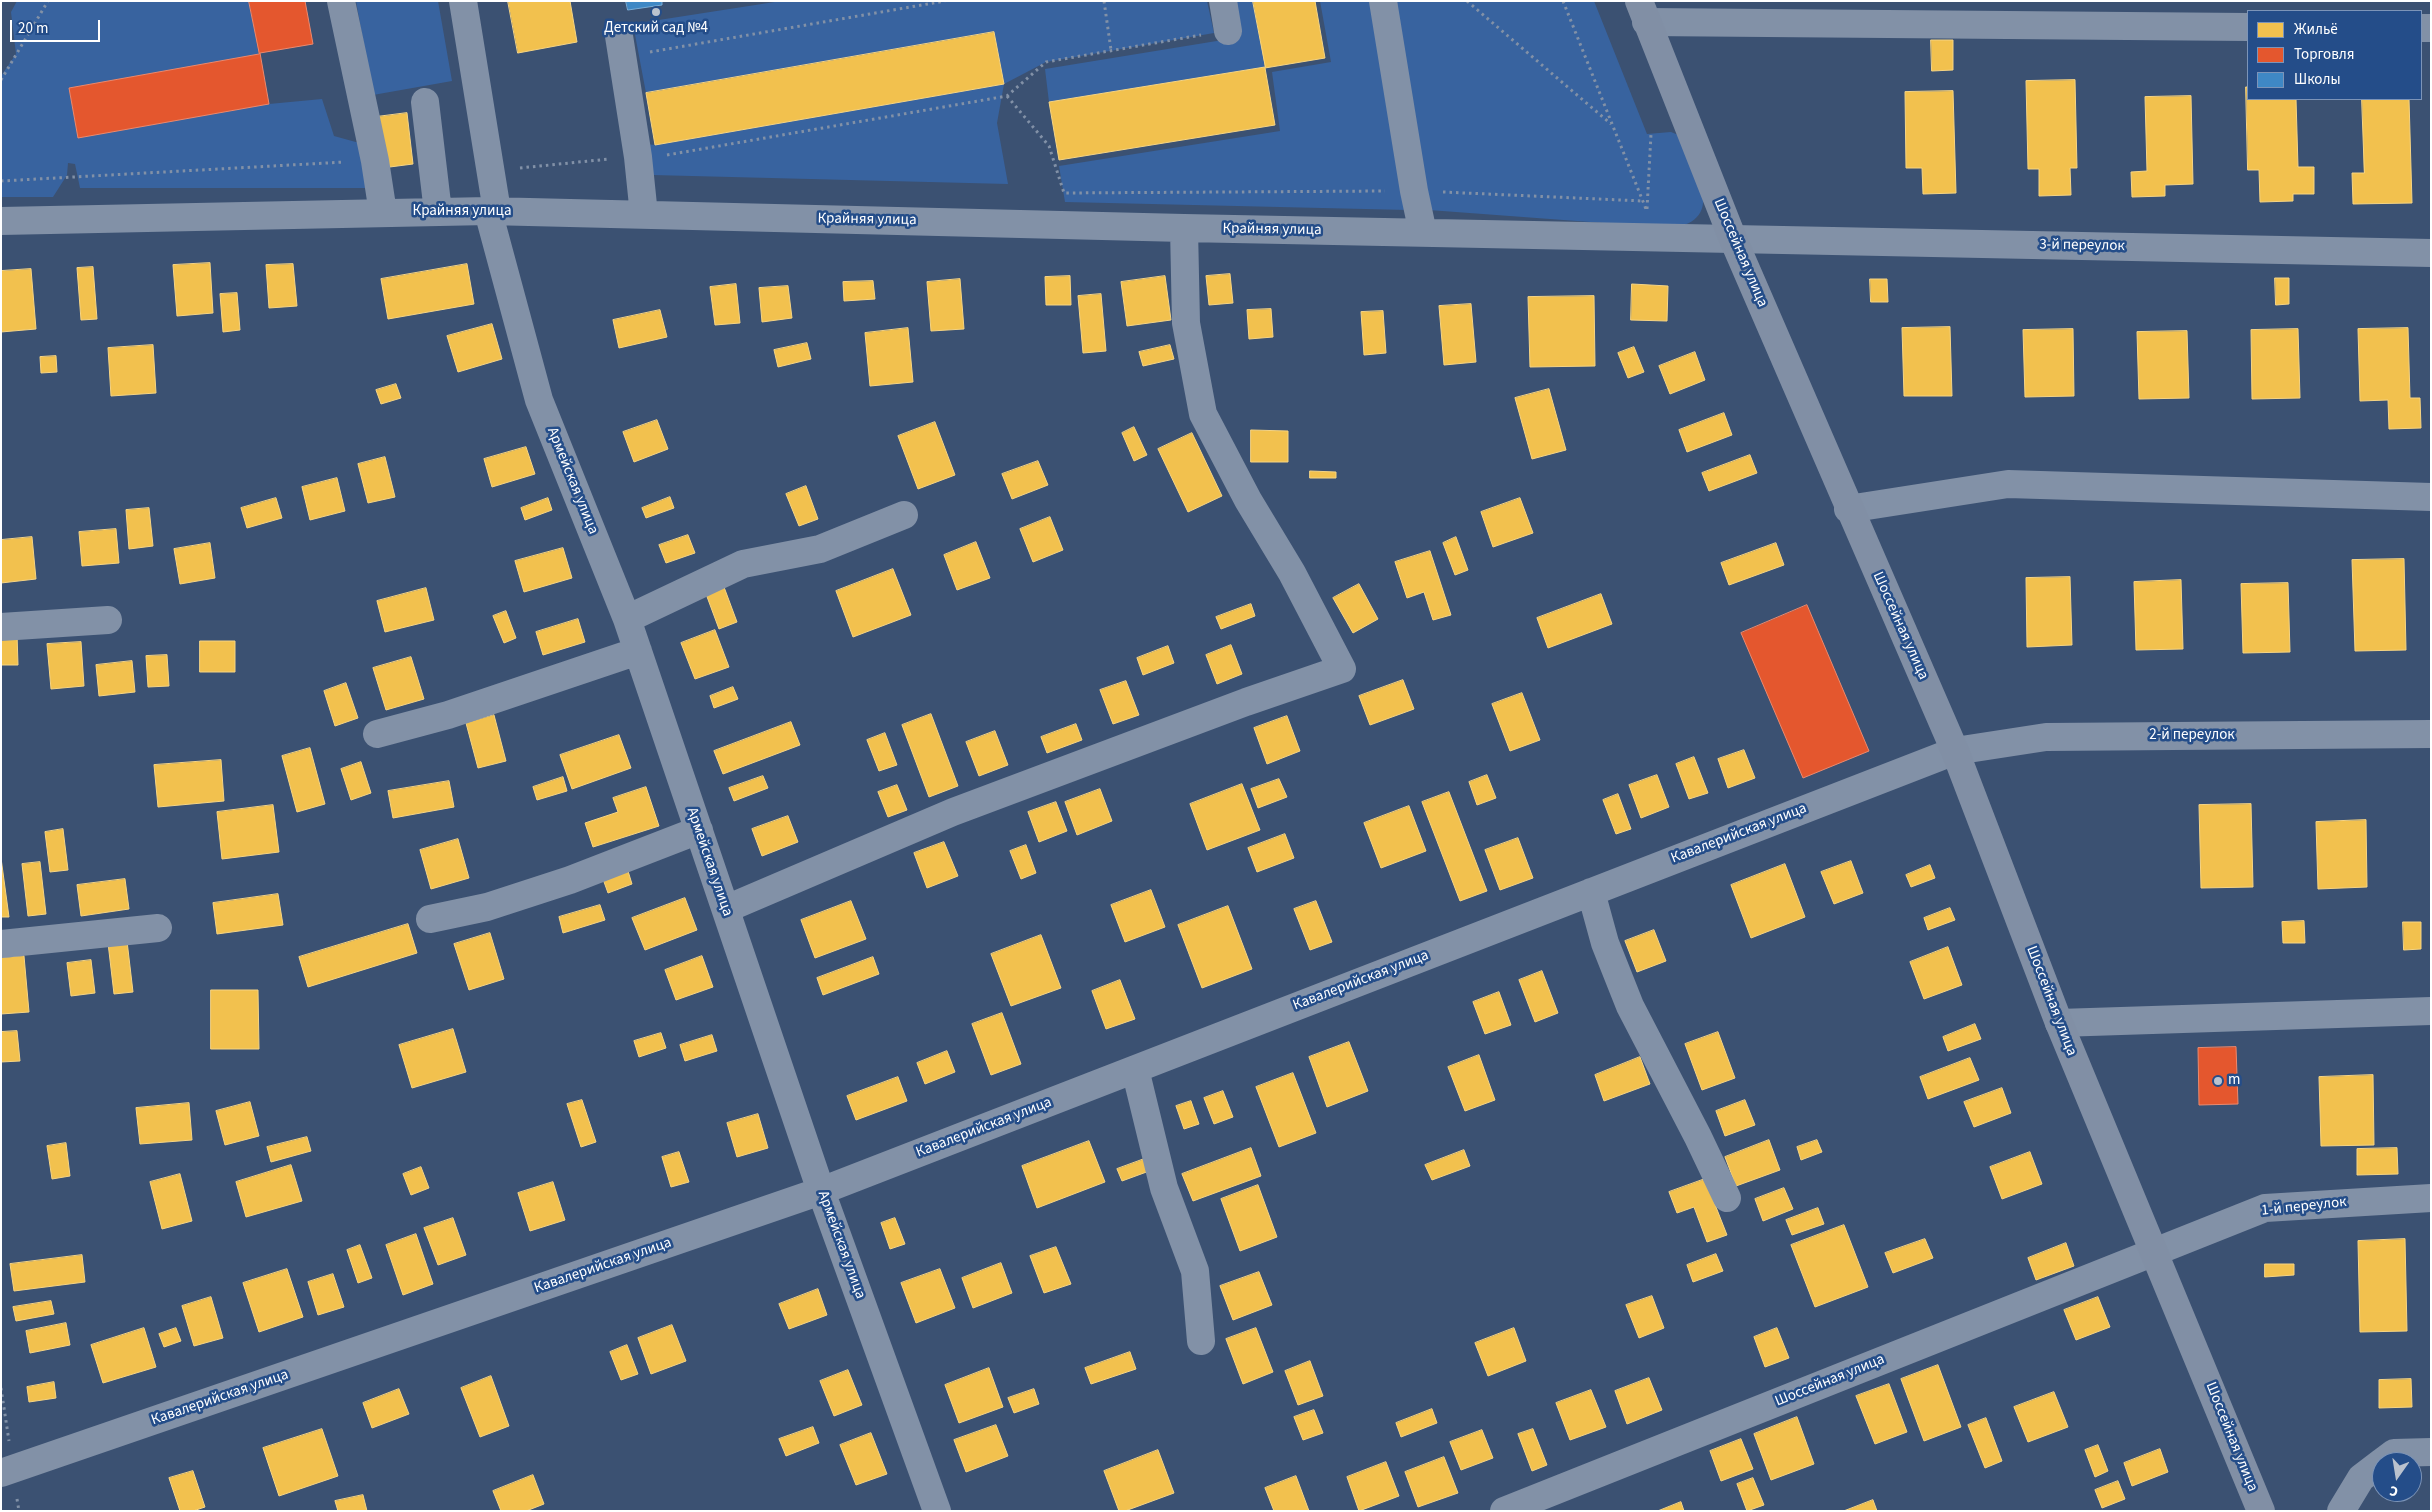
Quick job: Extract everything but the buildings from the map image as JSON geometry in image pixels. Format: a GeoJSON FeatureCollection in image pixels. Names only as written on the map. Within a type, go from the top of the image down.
{"type":"FeatureCollection","features":[{"type":"Feature","properties":{"kind":"main road","name":"Шоссейная улица"},"geometry":{"type":"LineString","coordinates":[[1642,12],[1733,239],[1954,751],[2059,1023],[2262,1511]]}},
{"type":"Feature","properties":{"kind":"street"},"geometry":{"type":"LineString","coordinates":[[341,1],[375,161],[383,213]]}},
{"type":"Feature","properties":{"kind":"street","name":"Армейская улица"},"geometry":{"type":"LineString","coordinates":[[463,1],[490,171],[493,211],[540,400],[627,619],[821,1191],[938,1511]]}},
{"type":"Feature","properties":{"kind":"street"},"geometry":{"type":"LineString","coordinates":[[1223,1],[1228,31]]}},
{"type":"Feature","properties":{"kind":"street"},"geometry":{"type":"LineString","coordinates":[[1383,1],[1414,191],[1423,233]]}},
{"type":"Feature","properties":{"kind":"street"},"geometry":{"type":"LineString","coordinates":[[1642,12],[2247,27]]}},
{"type":"Feature","properties":{"kind":"street"},"geometry":{"type":"LineString","coordinates":[[621,46],[638,156],[644,215]]}},
{"type":"Feature","properties":{"kind":"street"},"geometry":{"type":"LineString","coordinates":[[424,102],[438,212]]}},
{"type":"Feature","properties":{"kind":"street","name":"Крайняя улица"},"geometry":{"type":"LineString","coordinates":[[1,221],[493,211],[1733,239]]}},
{"type":"Feature","properties":{"kind":"street"},"geometry":{"type":"LineString","coordinates":[[726,909],[953,812],[1246,702],[1342,669],[1292,573],[1248,500],[1203,414],[1186,322],[1184,228]]}},
{"type":"Feature","properties":{"kind":"street","name":"3-й переулок"},"geometry":{"type":"LineString","coordinates":[[1733,239],[2431,253]]}},
{"type":"Feature","properties":{"kind":"street"},"geometry":{"type":"LineString","coordinates":[[1848,509],[2008,484],[2431,497]]}},
{"type":"Feature","properties":{"kind":"street"},"geometry":{"type":"LineString","coordinates":[[627,619],[743,564],[820,548],[904,515]]}},
{"type":"Feature","properties":{"kind":"street"},"geometry":{"type":"LineString","coordinates":[[1,627],[108,620]]}},
{"type":"Feature","properties":{"kind":"street"},"geometry":{"type":"LineString","coordinates":[[377,734],[448,716],[638,651]]}},
{"type":"Feature","properties":{"kind":"street","name":"2-й переулок"},"geometry":{"type":"LineString","coordinates":[[1954,751],[2046,737],[2431,734]]}},
{"type":"Feature","properties":{"kind":"street","name":"Кавалерийская улица"},"geometry":{"type":"LineString","coordinates":[[1,1473],[821,1191],[1954,751]]}},
{"type":"Feature","properties":{"kind":"street"},"geometry":{"type":"LineString","coordinates":[[430,919],[487,907],[524,895],[699,830]]}},
{"type":"Feature","properties":{"kind":"street"},"geometry":{"type":"LineString","coordinates":[[1591,892],[1605,943],[1630,1006],[1698,1137],[1727,1198]]}},
{"type":"Feature","properties":{"kind":"street"},"geometry":{"type":"LineString","coordinates":[[1,944],[158,928]]}},
{"type":"Feature","properties":{"kind":"street"},"geometry":{"type":"LineString","coordinates":[[2059,1023],[2431,1011]]}},
{"type":"Feature","properties":{"kind":"street"},"geometry":{"type":"LineString","coordinates":[[1135,1069],[1164,1188],[1195,1271],[1201,1342]]}},
{"type":"Feature","properties":{"kind":"street","name":"1-й переулок"},"geometry":{"type":"LineString","coordinates":[[2155,1252],[2265,1208],[2431,1198]]}},
{"type":"Feature","properties":{"kind":"street","name":"Шоссейная улица"},"geometry":{"type":"LineString","coordinates":[[1504,1511],[2155,1252]]}},
{"type":"Feature","properties":{"kind":"street"},"geometry":{"type":"LineString","coordinates":[[2341,1511],[2361,1478],[2372,1470]]}},
{"type":"Feature","properties":{"kind":"path"},"geometry":{"type":"LineString","coordinates":[[1,80],[48,1]]}},
{"type":"Feature","properties":{"kind":"path"},"geometry":{"type":"LineString","coordinates":[[621,46],[945,1]]}},
{"type":"Feature","properties":{"kind":"path"},"geometry":{"type":"LineString","coordinates":[[1104,1],[1111,50]]}},
{"type":"Feature","properties":{"kind":"path"},"geometry":{"type":"LineString","coordinates":[[1467,1],[1612,125]]}},
{"type":"Feature","properties":{"kind":"path"},"geometry":{"type":"LineString","coordinates":[[1563,1],[1647,213],[1651,134]]}},
{"type":"Feature","properties":{"kind":"path"},"geometry":{"type":"LineString","coordinates":[[490,171],[638,156],[660,156],[1007,96],[1046,62],[1228,31]]}},
{"type":"Feature","properties":{"kind":"path"},"geometry":{"type":"LineString","coordinates":[[1007,96],[1049,146],[1064,193],[1414,191],[1642,201]]}},
{"type":"Feature","properties":{"kind":"path"},"geometry":{"type":"LineString","coordinates":[[1,181],[375,161]]}},
{"type":"Feature","properties":{"kind":"shaded area"},"geometry":{"type":"Polygon","coordinates":[[[17,1],[249,1],[259,54],[69,88],[78,138],[269,104],[322,99],[334,136],[363,144],[368,188],[80,188],[75,164],[68,163],[67,175],[53,197],[1,197],[1,76],[16,54],[11,12],[17,1]]]}},
{"type":"Feature","properties":{"kind":"shaded area"},"geometry":{"type":"Polygon","coordinates":[[[356,1],[438,1],[452,81],[373,95],[356,1]]]}},
{"type":"Feature","properties":{"kind":"shaded area"},"geometry":{"type":"Polygon","coordinates":[[[781,1],[1207,1],[1214,33],[1046,62],[1004,84],[994,32],[646,93],[633,24],[781,1]]]}},
{"type":"Feature","properties":{"kind":"shaded area"},"geometry":{"type":"Polygon","coordinates":[[[1229,1],[1253,1],[1265,67],[1049,102],[1045,69],[1235,38],[1229,1]]]}},
{"type":"Feature","properties":{"kind":"shaded area"},"geometry":{"type":"Polygon","coordinates":[[[1320,1],[1375,1],[1408,210],[1065,202],[1059,166],[1280,131],[1272,72],[1331,62],[1320,1]]]}},
{"type":"Feature","properties":{"kind":"shaded area"},"geometry":{"type":"Polygon","coordinates":[[[1391,1],[1594,1],[1647,134],[1671,132],[1681,136],[1703,192],[1703,204],[1699,215],[1689,223],[1671,228],[1429,210],[1391,1]]]}},
{"type":"Feature","properties":{"kind":"shaded area"},"geometry":{"type":"Polygon","coordinates":[[[1004,84],[997,123],[1008,184],[652,175],[645,144],[655,145],[1004,84]]]}},
{"type":"Feature","properties":{"kind":"place","name":"Детский сад №4"},"geometry":{"type":"Point","coordinates":[656,12]}},
{"type":"Feature","properties":{"kind":"place","name":"m"},"geometry":{"type":"Point","coordinates":[2218,1081]}}]}
